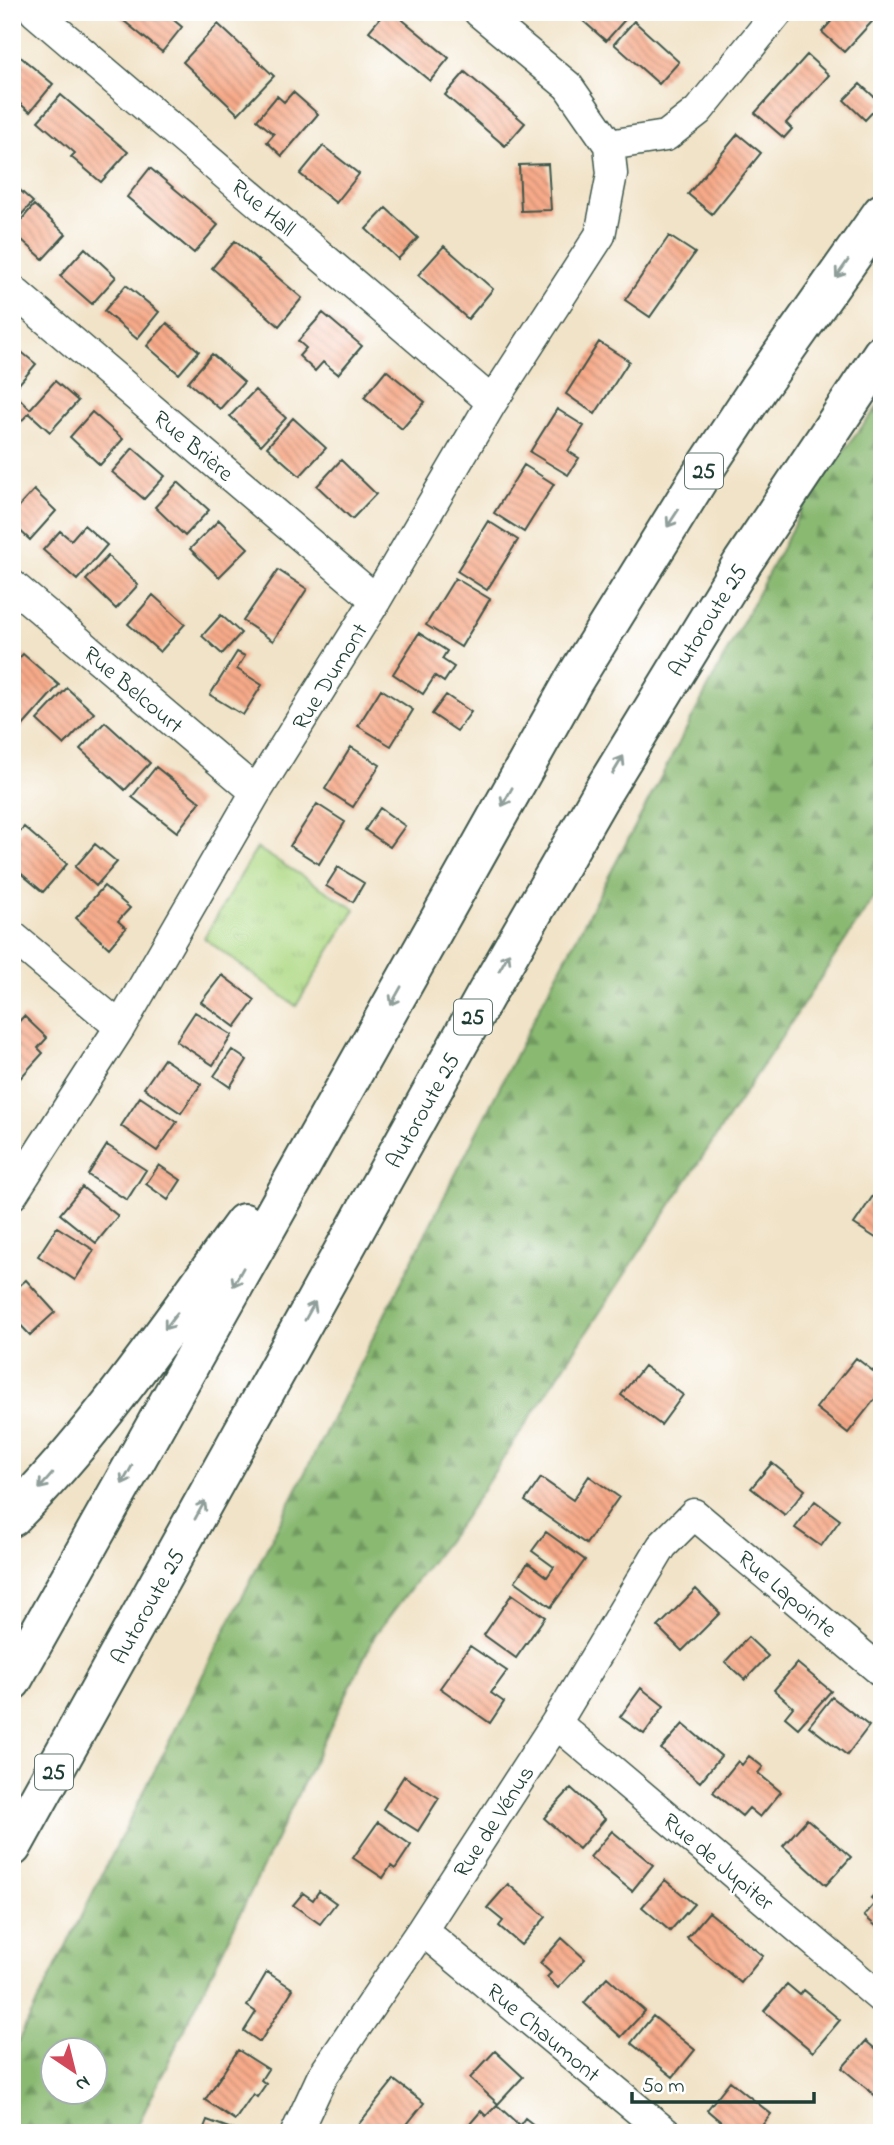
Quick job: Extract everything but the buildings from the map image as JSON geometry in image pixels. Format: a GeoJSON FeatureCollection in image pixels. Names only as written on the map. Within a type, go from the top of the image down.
{"type":"FeatureCollection","features":[{"type":"Feature","properties":{"kind":"highway","name":"25"},"geometry":{"type":"LineString","coordinates":[[12,1681],[540,738],[624,596],[759,387],[882,213]]}},
{"type":"Feature","properties":{"kind":"highway","name":"Autoroute 25"},"geometry":{"type":"LineString","coordinates":[[12,1847],[485,996],[593,807],[743,562],[882,354]]}},
{"type":"Feature","properties":{"kind":"highway"},"geometry":{"type":"LineString","coordinates":[[12,1517],[110,1404],[343,1089]]}},
{"type":"Feature","properties":{"kind":"street","name":"Rue Hall"},"geometry":{"type":"LineString","coordinates":[[35,12],[492,401]]}},
{"type":"Feature","properties":{"kind":"street"},"geometry":{"type":"LineString","coordinates":[[480,12],[568,86],[609,145],[666,136],[698,111],[778,12]]}},
{"type":"Feature","properties":{"kind":"street","name":"Rue Dumont"},"geometry":{"type":"LineString","coordinates":[[12,1195],[120,1027],[256,792],[376,600],[492,401],[600,235],[612,174],[609,145]]}},
{"type":"Feature","properties":{"kind":"street","name":"Rue Brière"},"geometry":{"type":"LineString","coordinates":[[12,290],[376,600]]}},
{"type":"Feature","properties":{"kind":"street","name":"Rue Belcourt"},"geometry":{"type":"LineString","coordinates":[[12,585],[256,792]]}},
{"type":"Feature","properties":{"kind":"street"},"geometry":{"type":"LineString","coordinates":[[12,936],[120,1027]]}},
{"type":"Feature","properties":{"kind":"street","name":"Rue Lapointe"},"geometry":{"type":"LineString","coordinates":[[694,1514],[882,1672]]}},
{"type":"Feature","properties":{"kind":"street","name":"Rue de Vénus"},"geometry":{"type":"LineString","coordinates":[[296,2133],[322,2077],[422,1930],[556,1723],[662,1546],[694,1514]]}},
{"type":"Feature","properties":{"kind":"street","name":"Rue de Jupiter"},"geometry":{"type":"LineString","coordinates":[[556,1723],[882,1999]]}},
{"type":"Feature","properties":{"kind":"street","name":"Rue Chaumont"},"geometry":{"type":"LineString","coordinates":[[422,1930],[666,2133]]}},
{"type":"Feature","properties":{"kind":"green space"},"geometry":{"type":"Polygon","coordinates":[[[882,401],[882,885],[462,1521],[375,1635],[134,2133],[12,2133],[12,2053],[543,1001],[809,496],[882,401]]]}},
{"type":"Feature","properties":{"kind":"green space"},"geometry":{"type":"Polygon","coordinates":[[[257,848],[355,909],[296,1006],[204,938],[257,848]]]}}]}
